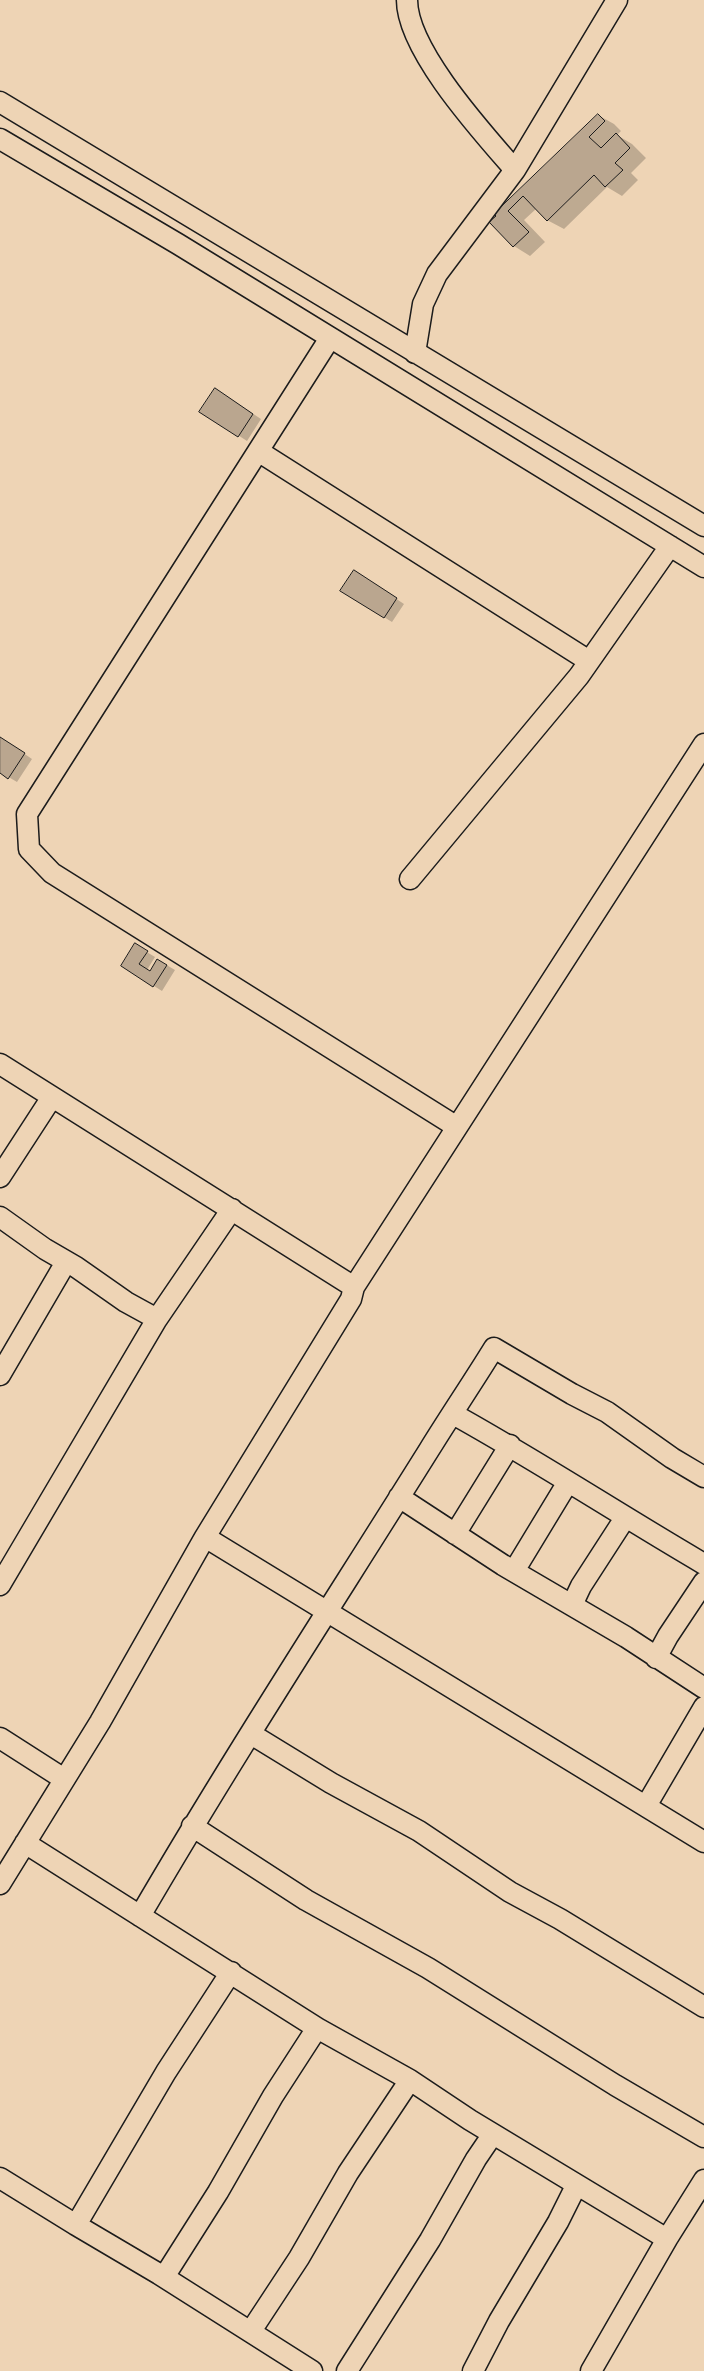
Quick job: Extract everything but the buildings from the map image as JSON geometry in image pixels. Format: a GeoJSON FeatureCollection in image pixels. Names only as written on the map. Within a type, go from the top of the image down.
{"type":"FeatureCollection","features":[{"type":"Feature","properties":{"kind":"street"},"geometry":{"type":"LineString","coordinates":[[407,0],[407,9],[420,46],[463,111],[515,170]]}},
{"type":"Feature","properties":{"kind":"street"},"geometry":{"type":"LineString","coordinates":[[415,353],[423,304],[437,274],[515,170],[617,0]]}},
{"type":"Feature","properties":{"kind":"street"},"geometry":{"type":"LineString","coordinates":[[0,102],[704,526]]}},
{"type":"Feature","properties":{"kind":"street"},"geometry":{"type":"LineString","coordinates":[[0,139],[178,244],[704,567]]}},
{"type":"Feature","properties":{"kind":"street"},"geometry":{"type":"LineString","coordinates":[[330,338],[27,814],[29,849],[52,874],[456,1127]]}},
{"type":"Feature","properties":{"kind":"street"},"geometry":{"type":"LineString","coordinates":[[258,452],[589,661]]}},
{"type":"Feature","properties":{"kind":"street"},"geometry":{"type":"LineString","coordinates":[[410,879],[589,661],[670,546]]}},
{"type":"Feature","properties":{"kind":"street"},"geometry":{"type":"LineString","coordinates":[[0,1884],[135,1662],[206,1538],[351,1299],[354,1287],[704,744]]}},
{"type":"Feature","properties":{"kind":"street"},"geometry":{"type":"LineString","coordinates":[[0,1064],[354,1287]]}},
{"type":"Feature","properties":{"kind":"street"},"geometry":{"type":"LineString","coordinates":[[0,1177],[52,1097]]}},
{"type":"Feature","properties":{"kind":"street"},"geometry":{"type":"LineString","coordinates":[[2,1578],[157,1319],[232,1209]]}},
{"type":"Feature","properties":{"kind":"street"},"geometry":{"type":"LineString","coordinates":[[0,1217],[45,1250],[66,1262],[126,1302],[157,1319]]}},
{"type":"Feature","properties":{"kind":"street"},"geometry":{"type":"LineString","coordinates":[[0,1375],[66,1262]]}},
{"type":"Feature","properties":{"kind":"street"},"geometry":{"type":"LineString","coordinates":[[140,1916],[192,1826],[494,1348],[566,1391],[607,1412],[672,1458],[704,1477]]}},
{"type":"Feature","properties":{"kind":"street"},"geometry":{"type":"LineString","coordinates":[[453,1414],[510,1445],[624,1518],[704,1564]]}},
{"type":"Feature","properties":{"kind":"street"},"geometry":{"type":"LineString","coordinates":[[455,1534],[510,1445]]}},
{"type":"Feature","properties":{"kind":"street"},"geometry":{"type":"LineString","coordinates":[[514,1571],[568,1482]]}},
{"type":"Feature","properties":{"kind":"street"},"geometry":{"type":"LineString","coordinates":[[399,1497],[514,1571],[572,1605],[704,1688]]}},
{"type":"Feature","properties":{"kind":"street"},"geometry":{"type":"LineString","coordinates":[[572,1605],[581,1586],[624,1518]]}},
{"type":"Feature","properties":{"kind":"street"},"geometry":{"type":"LineString","coordinates":[[206,1538],[704,1842]]}},
{"type":"Feature","properties":{"kind":"street"},"geometry":{"type":"LineString","coordinates":[[656,1658],[668,1636],[704,1582]]}},
{"type":"Feature","properties":{"kind":"street"},"geometry":{"type":"LineString","coordinates":[[646,1806],[704,1707]]}},
{"type":"Feature","properties":{"kind":"street"},"geometry":{"type":"LineString","coordinates":[[251,1734],[330,1784],[419,1831],[510,1892],[560,1919],[704,2007]]}},
{"type":"Feature","properties":{"kind":"street"},"geometry":{"type":"LineString","coordinates":[[0,1738],[64,1779]]}},
{"type":"Feature","properties":{"kind":"street"},"geometry":{"type":"LineString","coordinates":[[192,1826],[306,1900],[428,1968],[615,2085],[704,2137]]}},
{"type":"Feature","properties":{"kind":"street"},"geometry":{"type":"LineString","coordinates":[[25,1843],[231,1972],[317,2028],[410,2080],[576,2186],[629,2215],[667,2239]]}},
{"type":"Feature","properties":{"kind":"street"},"geometry":{"type":"LineString","coordinates":[[76,2225],[166,2072],[231,1972]]}},
{"type":"Feature","properties":{"kind":"street"},"geometry":{"type":"LineString","coordinates":[[164,2277],[218,2192],[273,2096],[317,2028]]}},
{"type":"Feature","properties":{"kind":"street"},"geometry":{"type":"LineString","coordinates":[[251,2331],[299,2258],[348,2173],[410,2080]]}},
{"type":"Feature","properties":{"kind":"street"},"geometry":{"type":"LineString","coordinates":[[347,2371],[430,2240],[476,2159],[493,2134]]}},
{"type":"Feature","properties":{"kind":"street"},"geometry":{"type":"LineString","coordinates":[[0,2178],[164,2277],[312,2371]]}},
{"type":"Feature","properties":{"kind":"street"},"geometry":{"type":"LineString","coordinates":[[591,2371],[667,2239],[704,2180]]}},
{"type":"Feature","properties":{"kind":"street"},"geometry":{"type":"LineString","coordinates":[[473,2371],[499,2322],[558,2222],[576,2186]]}}]}
